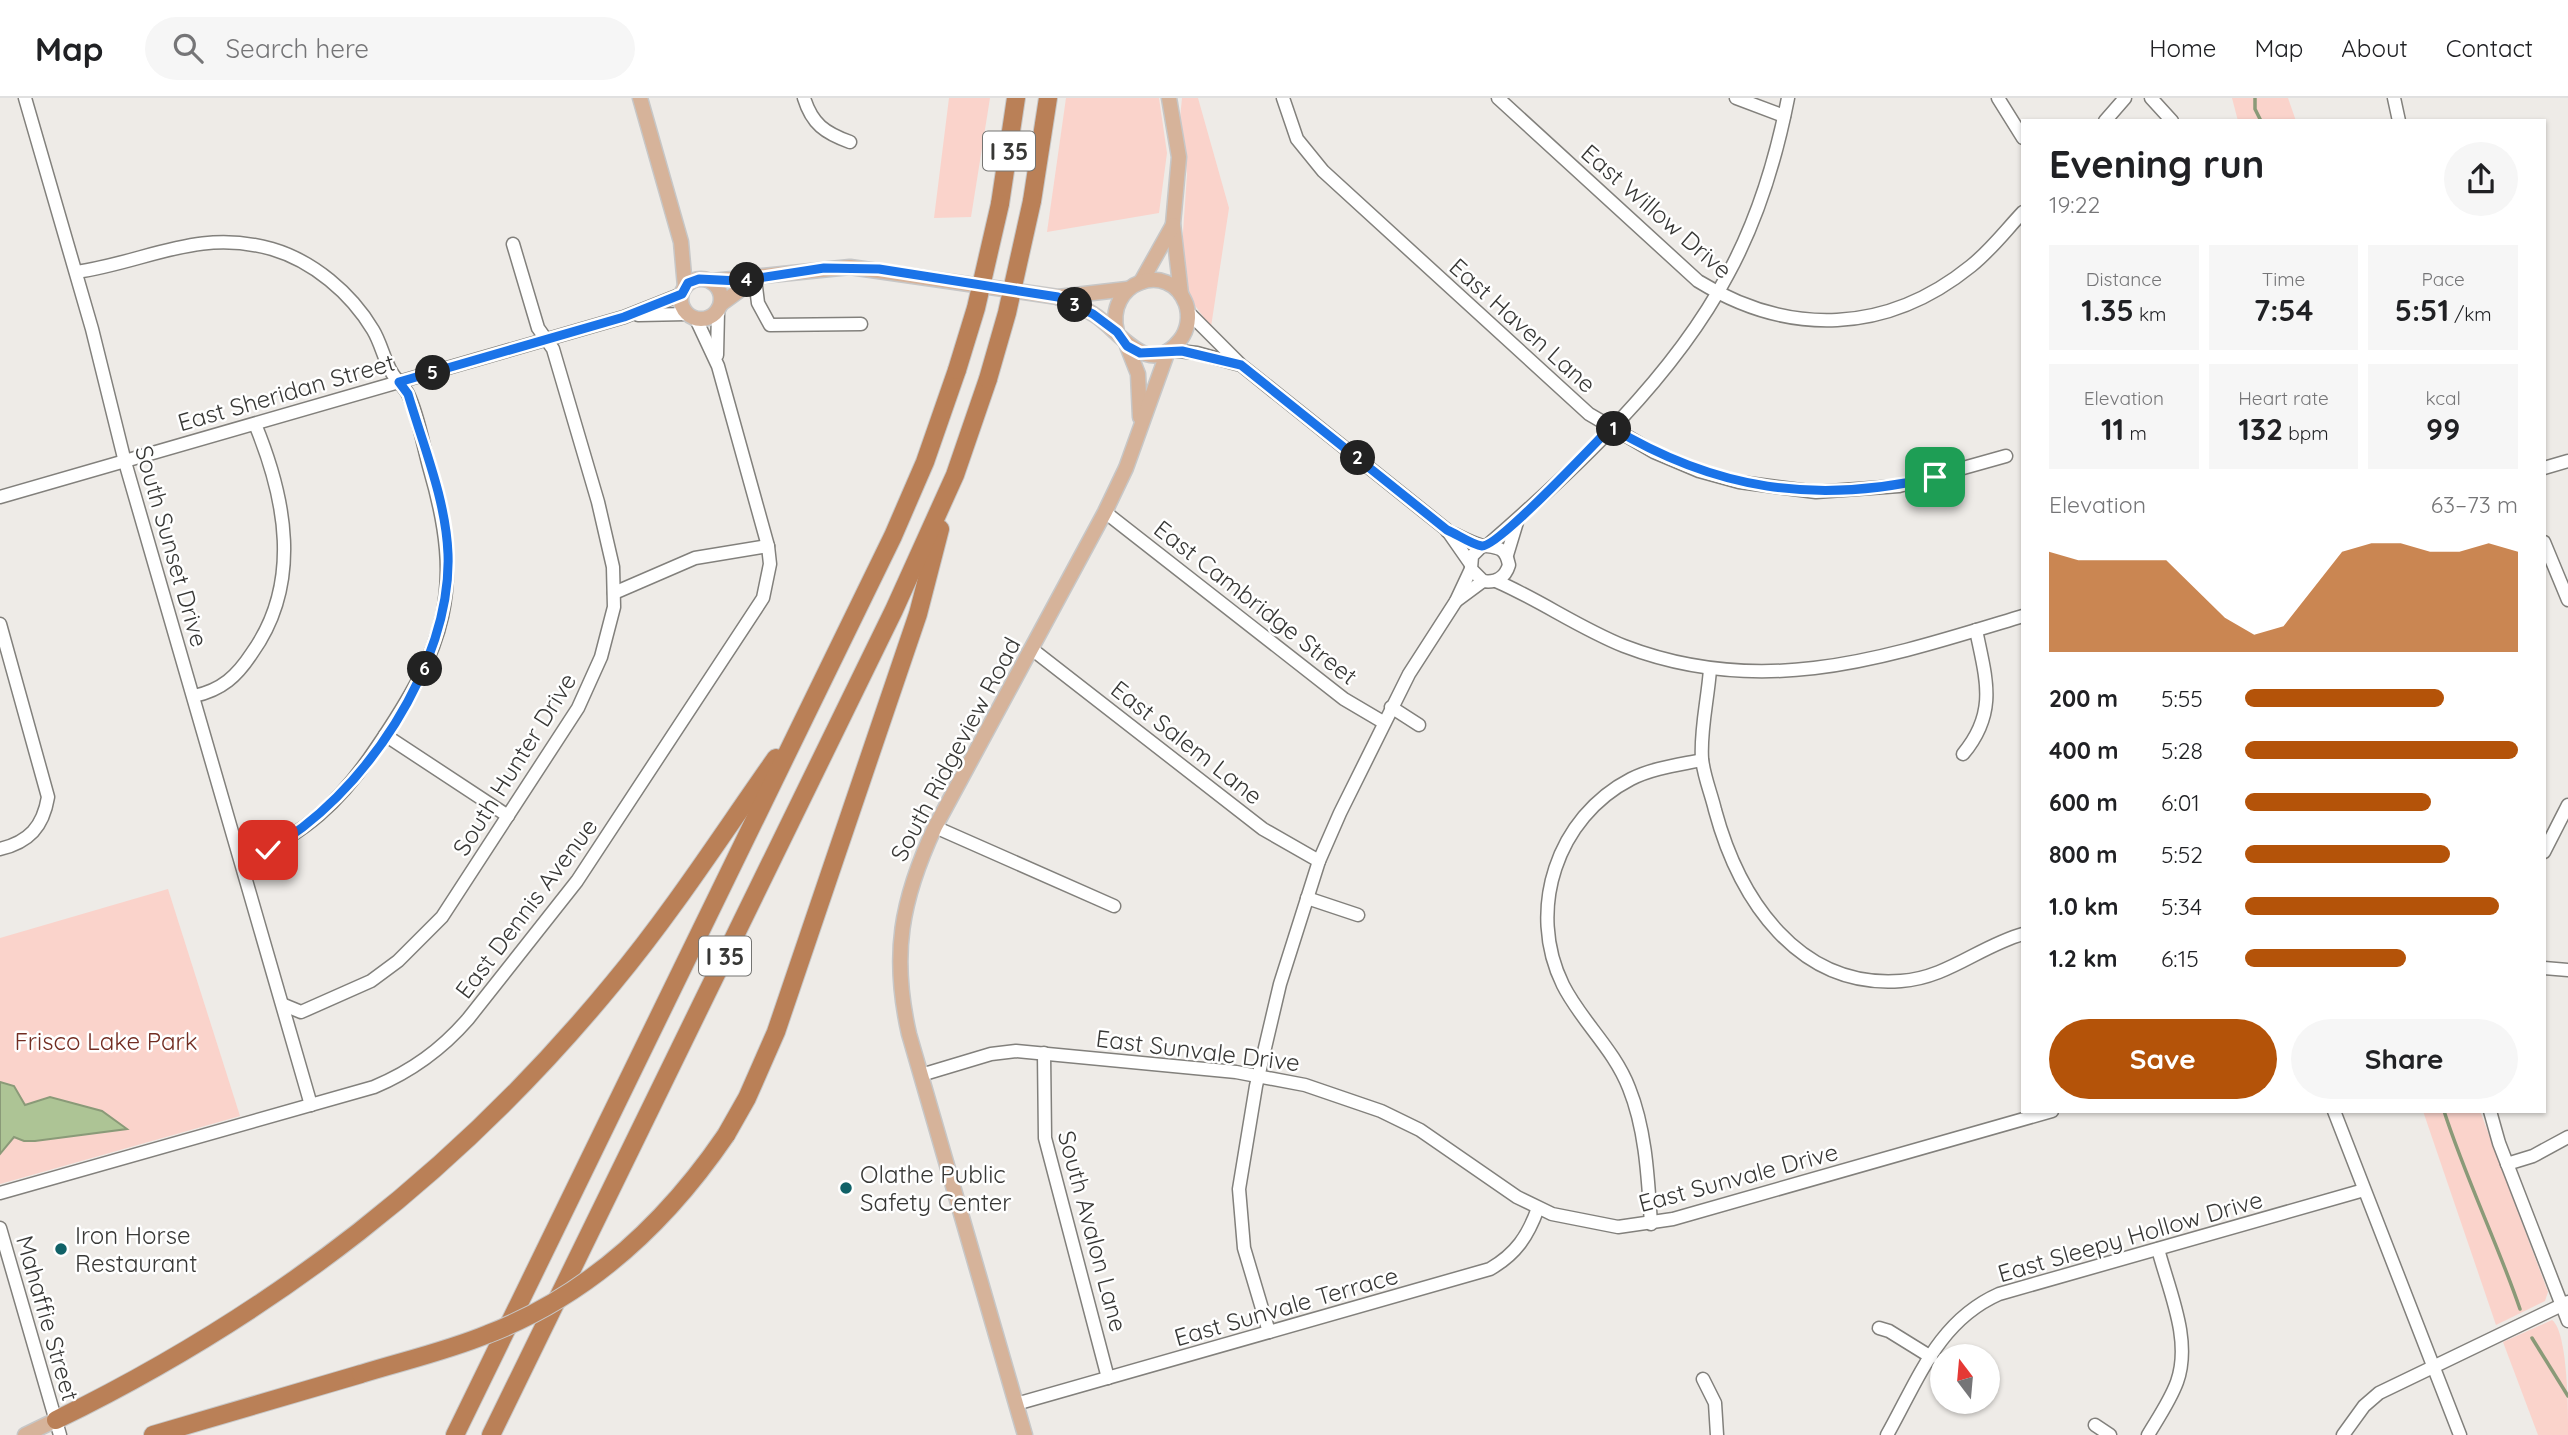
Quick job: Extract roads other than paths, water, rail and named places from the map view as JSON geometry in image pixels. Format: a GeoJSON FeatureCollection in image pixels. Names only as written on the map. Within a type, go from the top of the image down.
{"type":"FeatureCollection","features":[{"type":"Feature","properties":{"kind":"highway","name":"I 35"},"geometry":{"type":"LineString","coordinates":[[455,1435],[894,536],[925,462],[976,308],[1000,204],[1016,98]]}},
{"type":"Feature","properties":{"kind":"highway","name":"I 35"},"geometry":{"type":"LineString","coordinates":[[491,1435],[894,610],[955,475],[1007,313],[1032,201],[1048,98]]}},
{"type":"Feature","properties":{"kind":"highway"},"geometry":{"type":"LineString","coordinates":[[153,1435],[491,1334],[547,1307],[581,1286],[607,1267],[660,1219],[726,1135],[763,1064],[918,614],[955,475]]}},
{"type":"Feature","properties":{"kind":"highway"},"geometry":{"type":"LineString","coordinates":[[58,1428],[164,1365],[306,1274],[401,1201],[490,1118],[616,980],[691,880],[808,712]]}},
{"type":"Feature","properties":{"kind":"main road"},"geometry":{"type":"LineString","coordinates":[[639,98],[681,242],[682,304],[692,316],[708,318],[755,279]]}},
{"type":"Feature","properties":{"kind":"main road"},"geometry":{"type":"LineString","coordinates":[[1058,297],[1093,314],[1117,332],[1127,346],[1152,354],[1169,350],[1185,332],[1188,312],[1181,295],[1173,223],[1179,157],[1169,98]]}},
{"type":"Feature","properties":{"kind":"main road"},"geometry":{"type":"LineString","coordinates":[[1141,282],[1173,223]]}},
{"type":"Feature","properties":{"kind":"main road"},"geometry":{"type":"LineString","coordinates":[[681,242],[708,280],[721,291],[719,308]]}},
{"type":"Feature","properties":{"kind":"main road"},"geometry":{"type":"LineString","coordinates":[[683,290],[693,280],[755,279],[801,271],[850,267],[1058,297],[1127,289],[1141,282],[1163,282],[1181,295]]}},
{"type":"Feature","properties":{"kind":"main road"},"geometry":{"type":"LineString","coordinates":[[1117,332],[1115,307],[1127,289]]}},
{"type":"Feature","properties":{"kind":"main road","name":"South Ridgeview Road"},"geometry":{"type":"LineString","coordinates":[[1127,346],[1138,374],[1140,425]]}},
{"type":"Feature","properties":{"kind":"main road","name":"South Ridgeview Road"},"geometry":{"type":"LineString","coordinates":[[1025,1435],[921,1075],[902,1000],[900,933],[915,870],[935,827],[1033,650],[1105,512],[1126,468],[1169,350]]}},
{"type":"Feature","properties":{"kind":"main road"},"geometry":{"type":"LineString","coordinates":[[25,1435],[58,1428]]}},
{"type":"Feature","properties":{"kind":"street","name":"South Sunset Drive"},"geometry":{"type":"LineString","coordinates":[[25,98],[76,272],[125,462],[311,1105]]}},
{"type":"Feature","properties":{"kind":"street"},"geometry":{"type":"LineString","coordinates":[[804,98],[814,121],[824,131],[850,142]]}},
{"type":"Feature","properties":{"kind":"street","name":"East Haven Lane"},"geometry":{"type":"LineString","coordinates":[[1283,98],[1297,139],[1322,171],[1589,414],[1654,452],[1699,471],[1739,482],[1797,491],[1862,491],[1899,486],[2006,456]]}},
{"type":"Feature","properties":{"kind":"street","name":"East Willow Drive"},"geometry":{"type":"LineString","coordinates":[[1498,98],[1690,274],[1717,293],[1752,309],[1792,318],[1824,320],[1880,314],[1944,286],[1973,264],[2021,214]]}},
{"type":"Feature","properties":{"kind":"street"},"geometry":{"type":"LineString","coordinates":[[1737,98],[1784,116]]}},
{"type":"Feature","properties":{"kind":"street"},"geometry":{"type":"LineString","coordinates":[[1269,1332],[1244,1248],[1240,1218],[1241,1160],[1279,984],[1319,861],[1383,722],[1429,640],[1456,601],[1471,566],[1472,556],[1517,522],[1656,379],[1717,293],[1759,208],[1788,98]]}},
{"type":"Feature","properties":{"kind":"street"},"geometry":{"type":"LineString","coordinates":[[1998,98],[2021,135]]}},
{"type":"Feature","properties":{"kind":"street"},"geometry":{"type":"LineString","coordinates":[[2107,119],[2125,98]]}},
{"type":"Feature","properties":{"kind":"street"},"geometry":{"type":"LineString","coordinates":[[2151,98],[2170,119]]}},
{"type":"Feature","properties":{"kind":"street"},"geometry":{"type":"LineString","coordinates":[[2394,98],[2399,119]]}},
{"type":"Feature","properties":{"kind":"street"},"geometry":{"type":"LineString","coordinates":[[76,272],[192,243],[227,241],[274,250],[317,270],[341,290],[374,331],[391,372],[408,394],[442,511],[448,552],[448,585],[443,618],[426,667],[385,736],[349,786],[324,811],[282,842],[241,858]]}},
{"type":"Feature","properties":{"kind":"street","name":"South Hunter Drive"},"geometry":{"type":"LineString","coordinates":[[284,1005],[301,1012],[320,1006],[371,981],[398,961],[442,917],[590,686],[601,657],[614,593],[604,526],[553,349],[538,328],[513,244]]}},
{"type":"Feature","properties":{"kind":"street"},"geometry":{"type":"LineString","coordinates":[[755,279],[755,293],[761,314],[770,325],[861,324]]}},
{"type":"Feature","properties":{"kind":"street","name":"East Sheridan Street"},"geometry":{"type":"LineString","coordinates":[[0,497],[624,317],[683,290]]}},
{"type":"Feature","properties":{"kind":"street","name":"East Dennis Avenue"},"geometry":{"type":"LineString","coordinates":[[718,366],[719,308]]}},
{"type":"Feature","properties":{"kind":"street"},"geometry":{"type":"LineString","coordinates":[[1188,312],[1241,365],[1447,530],[1471,566],[1490,581],[1528,594],[1589,630],[1625,646],[1710,670],[1778,672],[1824,669],[1872,660],[2021,617]]}},
{"type":"Feature","properties":{"kind":"street","name":"East Sheridan Street"},"geometry":{"type":"LineString","coordinates":[[624,317],[692,316]]}},
{"type":"Feature","properties":{"kind":"street","name":"East Dennis Avenue"},"geometry":{"type":"LineString","coordinates":[[0,1193],[397,1078],[432,1055],[468,1019],[577,881],[754,614],[767,584],[770,564],[768,546],[718,366],[692,316]]}},
{"type":"Feature","properties":{"kind":"street"},"geometry":{"type":"LineString","coordinates":[[1169,350],[1197,352],[1241,365]]}},
{"type":"Feature","properties":{"kind":"street"},"geometry":{"type":"LineString","coordinates":[[194,696],[218,690],[244,665],[263,636],[281,593],[285,568],[283,515],[255,424]]}},
{"type":"Feature","properties":{"kind":"street"},"geometry":{"type":"LineString","coordinates":[[2546,467],[2568,461]]}},
{"type":"Feature","properties":{"kind":"street","name":"East Cambridge Street"},"geometry":{"type":"LineString","coordinates":[[1105,512],[1344,699],[1383,722]]}},
{"type":"Feature","properties":{"kind":"street"},"geometry":{"type":"LineString","coordinates":[[1456,601],[1502,577],[1517,522]]}},
{"type":"Feature","properties":{"kind":"street"},"geometry":{"type":"LineString","coordinates":[[1447,530],[1486,545],[1496,545],[1528,594]]}},
{"type":"Feature","properties":{"kind":"street"},"geometry":{"type":"LineString","coordinates":[[2546,545],[2563,571],[2568,600]]}},
{"type":"Feature","properties":{"kind":"street"},"geometry":{"type":"LineString","coordinates":[[614,593],[695,558],[768,546]]}},
{"type":"Feature","properties":{"kind":"street"},"geometry":{"type":"LineString","coordinates":[[0,624],[48,797],[45,814],[28,838],[0,849]]}},
{"type":"Feature","properties":{"kind":"street"},"geometry":{"type":"LineString","coordinates":[[1964,754],[1980,734],[1986,707],[1986,681],[1976,630]]}},
{"type":"Feature","properties":{"kind":"street","name":"East Salem Lane"},"geometry":{"type":"LineString","coordinates":[[1033,650],[1263,829],[1319,861]]}},
{"type":"Feature","properties":{"kind":"street"},"geometry":{"type":"LineString","coordinates":[[1710,670],[1702,760],[1724,839],[1753,901],[1777,933],[1810,960],[1856,978],[1889,982],[1920,979],[2021,935]]}},
{"type":"Feature","properties":{"kind":"street"},"geometry":{"type":"LineString","coordinates":[[1391,707],[1419,725]]}},
{"type":"Feature","properties":{"kind":"street"},"geometry":{"type":"LineString","coordinates":[[385,736],[508,816]]}},
{"type":"Feature","properties":{"kind":"street"},"geometry":{"type":"LineString","coordinates":[[1651,1224],[1636,1106],[1615,1061],[1571,998],[1558,973],[1549,942],[1548,893],[1563,847],[1576,826],[1602,799],[1632,778],[1668,766],[1702,760]]}},
{"type":"Feature","properties":{"kind":"street"},"geometry":{"type":"LineString","coordinates":[[2546,848],[2568,805]]}},
{"type":"Feature","properties":{"kind":"street"},"geometry":{"type":"LineString","coordinates":[[935,827],[1114,906]]}},
{"type":"Feature","properties":{"kind":"street"},"geometry":{"type":"LineString","coordinates":[[1307,898],[1358,915]]}},
{"type":"Feature","properties":{"kind":"street"},"geometry":{"type":"LineString","coordinates":[[2546,968],[2568,970]]}},
{"type":"Feature","properties":{"kind":"street","name":"East Sunvale Drive"},"geometry":{"type":"LineString","coordinates":[[921,1075],[991,1054],[1044,1053],[1258,1076],[1305,1085],[1381,1111],[1454,1151],[1538,1208],[1593,1224],[1629,1227],[1651,1224],[2045,1113]]}},
{"type":"Feature","properties":{"kind":"street","name":"South Avalon Lane"},"geometry":{"type":"LineString","coordinates":[[1044,1053],[1045,1138],[1108,1378]]}},
{"type":"Feature","properties":{"kind":"street"},"geometry":{"type":"LineString","coordinates":[[2335,1113],[2460,1435]]}},
{"type":"Feature","properties":{"kind":"street"},"geometry":{"type":"LineString","coordinates":[[2491,1113],[2507,1164],[2565,1303],[2568,1321]]}},
{"type":"Feature","properties":{"kind":"street"},"geometry":{"type":"LineString","coordinates":[[2507,1164],[2533,1156],[2568,1138]]}},
{"type":"Feature","properties":{"kind":"street","name":"East Sleepy Hollow Drive"},"geometry":{"type":"LineString","coordinates":[[1940,1344],[1960,1317],[1999,1294],[2364,1190]]}},
{"type":"Feature","properties":{"kind":"street","name":"East Sunvale Terrace"},"geometry":{"type":"LineString","coordinates":[[1016,1404],[1490,1269],[1518,1248],[1538,1208]]}},
{"type":"Feature","properties":{"kind":"street","name":"Mahaffie Street"},"geometry":{"type":"LineString","coordinates":[[0,1228],[58,1428]]}},
{"type":"Feature","properties":{"kind":"street"},"geometry":{"type":"LineString","coordinates":[[2148,1435],[2176,1384],[2182,1354],[2177,1320],[2158,1250]]}},
{"type":"Feature","properties":{"kind":"street"},"geometry":{"type":"LineString","coordinates":[[2343,1435],[2364,1406],[2379,1393],[2565,1303]]}},
{"type":"Feature","properties":{"kind":"street"},"geometry":{"type":"LineString","coordinates":[[1879,1328],[1889,1331],[1930,1356]]}},
{"type":"Feature","properties":{"kind":"street","name":"East Sleepy Hollow Drive"},"geometry":{"type":"LineString","coordinates":[[1887,1435],[1930,1359]]}},
{"type":"Feature","properties":{"kind":"street"},"geometry":{"type":"LineString","coordinates":[[1703,1379],[1710,1388],[1718,1413],[1717,1435]]}},
{"type":"Feature","properties":{"kind":"street"},"geometry":{"type":"LineString","coordinates":[[2095,1425],[2110,1435]]}},
{"type":"Feature","properties":{"kind":"waterway"},"geometry":{"type":"LineString","coordinates":[[2255,98],[2255,109],[2260,119]]}},
{"type":"Feature","properties":{"kind":"waterway"},"geometry":{"type":"LineString","coordinates":[[2445,1113],[2520,1309]]}},
{"type":"Feature","properties":{"kind":"waterway"},"geometry":{"type":"LineString","coordinates":[[2532,1338],[2568,1396]]}},
{"type":"Feature","properties":{"kind":"place","name":"Olathe Public Safety Center"},"geometry":{"type":"Point","coordinates":[846,1188]}},
{"type":"Feature","properties":{"kind":"place","name":"Iron Horse Restaurant"},"geometry":{"type":"Point","coordinates":[61,1249]}},
{"type":"Feature","properties":{"kind":"park label","name":"Frisco Lake Park"},"geometry":{"type":"Point","coordinates":[106,1041]}}]}
